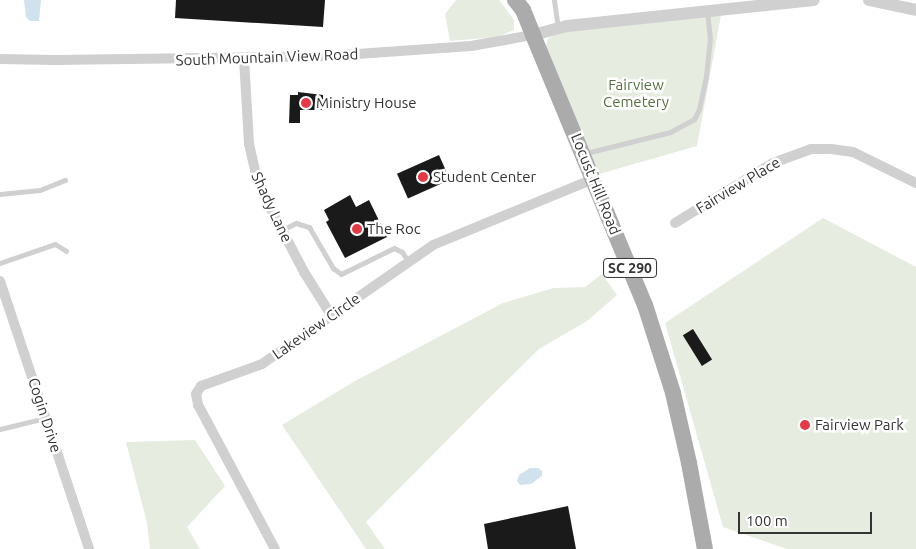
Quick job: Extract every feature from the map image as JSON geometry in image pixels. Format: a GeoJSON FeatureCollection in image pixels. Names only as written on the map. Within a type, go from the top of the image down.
{"type":"FeatureCollection","features":[{"type":"Feature","properties":{"kind":"main road","name":"Locust Hill Road"},"geometry":{"type":"LineString","coordinates":[[515,0],[523,10],[534,34],[645,306],[662,354],[689,463],[705,549]]}},
{"type":"Feature","properties":{"kind":"street"},"geometry":{"type":"LineString","coordinates":[[534,34],[558,27],[814,0]]}},
{"type":"Feature","properties":{"kind":"street"},"geometry":{"type":"LineString","coordinates":[[869,0],[916,10]]}},
{"type":"Feature","properties":{"kind":"street","name":"South Mountain View Road"},"geometry":{"type":"LineString","coordinates":[[0,58],[244,58],[410,51],[471,46],[534,34]]}},
{"type":"Feature","properties":{"kind":"street","name":"Shady Lane"},"geometry":{"type":"LineString","coordinates":[[244,58],[251,158],[264,196],[320,301],[331,315]]}},
{"type":"Feature","properties":{"kind":"street","name":"Fairview Place"},"geometry":{"type":"LineString","coordinates":[[675,223],[774,162],[811,150],[831,149],[853,152],[916,183]]}},
{"type":"Feature","properties":{"kind":"street","name":"Lakeview Circle"},"geometry":{"type":"LineString","coordinates":[[275,549],[198,405],[196,394],[201,386],[262,364],[408,260],[450,237],[593,179]]}},
{"type":"Feature","properties":{"kind":"street","name":"Cogin Drive"},"geometry":{"type":"LineString","coordinates":[[0,281],[89,549]]}},
{"type":"Feature","properties":{"kind":"lane"},"geometry":{"type":"LineString","coordinates":[[554,0],[558,27]]}},
{"type":"Feature","properties":{"kind":"lane"},"geometry":{"type":"LineString","coordinates":[[583,154],[670,132],[694,119],[700,109],[706,76],[710,39],[707,11]]}},
{"type":"Feature","properties":{"kind":"lane"},"geometry":{"type":"LineString","coordinates":[[0,194],[40,190],[65,180]]}},
{"type":"Feature","properties":{"kind":"lane"},"geometry":{"type":"LineString","coordinates":[[282,230],[296,223],[309,227],[333,268],[341,274],[394,248],[402,252],[408,260]]}},
{"type":"Feature","properties":{"kind":"lane"},"geometry":{"type":"LineString","coordinates":[[0,262],[55,244],[66,251]]}},
{"type":"Feature","properties":{"kind":"lane"},"geometry":{"type":"LineString","coordinates":[[0,429],[46,418]]}},
{"type":"Feature","properties":{"kind":"green space"},"geometry":{"type":"Polygon","coordinates":[[[456,0],[499,0],[514,20],[514,30],[497,37],[450,41],[445,14],[456,0]]]}},
{"type":"Feature","properties":{"kind":"green space","name":"Fairview Cemetery"},"geometry":{"type":"Polygon","coordinates":[[[721,15],[697,146],[599,174],[545,49],[548,39],[558,32],[721,15]]]}},
{"type":"Feature","properties":{"kind":"green space","name":"Fairview Park"},"geometry":{"type":"Polygon","coordinates":[[[823,218],[916,267],[916,549],[787,549],[723,527],[665,323],[823,218]]]}},
{"type":"Feature","properties":{"kind":"green space"},"geometry":{"type":"Polygon","coordinates":[[[602,274],[617,295],[587,321],[539,349],[366,522],[385,549],[366,549],[282,425],[355,381],[503,303],[554,288],[585,287],[602,274]]]}},
{"type":"Feature","properties":{"kind":"green space"},"geometry":{"type":"Polygon","coordinates":[[[195,440],[225,486],[187,527],[200,549],[150,549],[147,523],[126,442],[195,440]]]}},
{"type":"Feature","properties":{"kind":"water"},"geometry":{"type":"Polygon","coordinates":[[[24,0],[41,0],[39,21],[30,21],[26,17],[24,0]]]}},
{"type":"Feature","properties":{"kind":"water"},"geometry":{"type":"Polygon","coordinates":[[[530,468],[538,468],[542,471],[542,476],[531,484],[520,485],[517,481],[519,475],[530,468]]]}},
{"type":"Feature","properties":{"kind":"building"},"geometry":{"type":"Polygon","coordinates":[[[176,0],[325,0],[323,27],[175,18],[176,0]]]}},
{"type":"Feature","properties":{"kind":"building","name":"Ministry House"},"geometry":{"type":"Polygon","coordinates":[[[298,92],[323,95],[323,110],[300,110],[300,123],[289,123],[290,95],[298,95],[298,92]]]}},
{"type":"Feature","properties":{"kind":"building","name":"Student Center"},"geometry":{"type":"Polygon","coordinates":[[[439,155],[450,180],[408,198],[397,174],[439,155]]]}},
{"type":"Feature","properties":{"kind":"building","name":"The Roc"},"geometry":{"type":"Polygon","coordinates":[[[350,195],[356,207],[369,200],[387,237],[345,258],[326,222],[329,220],[324,210],[350,195]]]}},
{"type":"Feature","properties":{"kind":"building"},"geometry":{"type":"Polygon","coordinates":[[[693,329],[712,360],[702,366],[683,335],[693,329]]]}},
{"type":"Feature","properties":{"kind":"building"},"geometry":{"type":"Polygon","coordinates":[[[568,506],[576,549],[488,549],[484,524],[568,506]]]}},
{"type":"Feature","properties":{"kind":"place","name":"Ministry House"},"geometry":{"type":"Point","coordinates":[306,103]}},
{"type":"Feature","properties":{"kind":"place","name":"Student Center"},"geometry":{"type":"Point","coordinates":[423,177]}},
{"type":"Feature","properties":{"kind":"place","name":"The Roc"},"geometry":{"type":"Point","coordinates":[357,229]}},
{"type":"Feature","properties":{"kind":"place","name":"Fairview Park"},"geometry":{"type":"Point","coordinates":[805,425]}}]}
